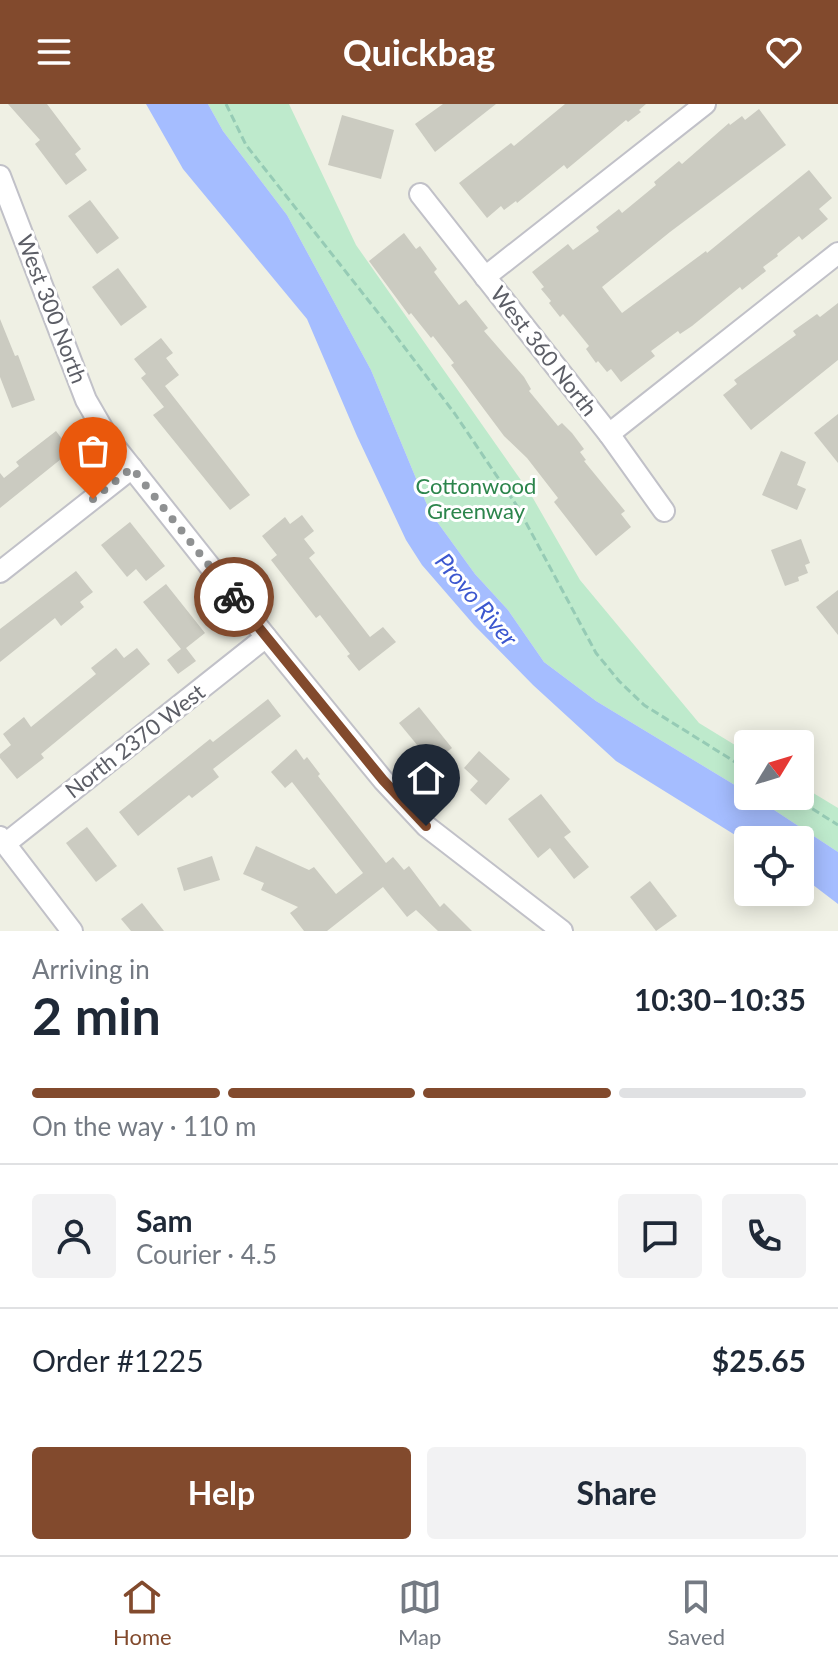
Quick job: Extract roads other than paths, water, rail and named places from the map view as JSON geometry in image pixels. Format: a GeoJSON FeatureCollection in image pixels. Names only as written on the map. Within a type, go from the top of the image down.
{"type":"FeatureCollection","features":[{"type":"Feature","properties":{"kind":"street"},"geometry":{"type":"LineString","coordinates":[[485,277],[705,104]]}},
{"type":"Feature","properties":{"kind":"street","name":"West 300 North"},"geometry":{"type":"LineString","coordinates":[[0,176],[86,400],[108,438],[383,780],[426,826],[562,931]]}},
{"type":"Feature","properties":{"kind":"street","name":"West 360 North"},"geometry":{"type":"LineString","coordinates":[[420,194],[609,434],[664,511]]}},
{"type":"Feature","properties":{"kind":"street"},"geometry":{"type":"LineString","coordinates":[[609,434],[838,253]]}},
{"type":"Feature","properties":{"kind":"street"},"geometry":{"type":"LineString","coordinates":[[0,572],[132,468]]}},
{"type":"Feature","properties":{"kind":"street","name":"North 2370 West"},"geometry":{"type":"LineString","coordinates":[[2,840],[266,637]]}},
{"type":"Feature","properties":{"kind":"street"},"geometry":{"type":"LineString","coordinates":[[2,840],[72,931]]}},
{"type":"Feature","properties":{"kind":"water","name":"Provo River"},"geometry":{"type":"Polygon","coordinates":[[[146,104],[208,104],[223,131],[287,215],[371,370],[430,512],[475,574],[508,610],[544,662],[596,701],[734,785],[734,810],[774,810],[799,826],[734,826],[734,834],[616,761],[533,685],[474,625],[422,565],[406,540],[307,319],[183,169],[146,104]]]}},
{"type":"Feature","properties":{"kind":"water"},"geometry":{"type":"Polygon","coordinates":[[[814,836],[838,852],[838,904],[814,886],[814,836]]]}},
{"type":"Feature","properties":{"kind":"park label","name":"Cottonwood Greenway"},"geometry":{"type":"Point","coordinates":[476,498]}}]}
